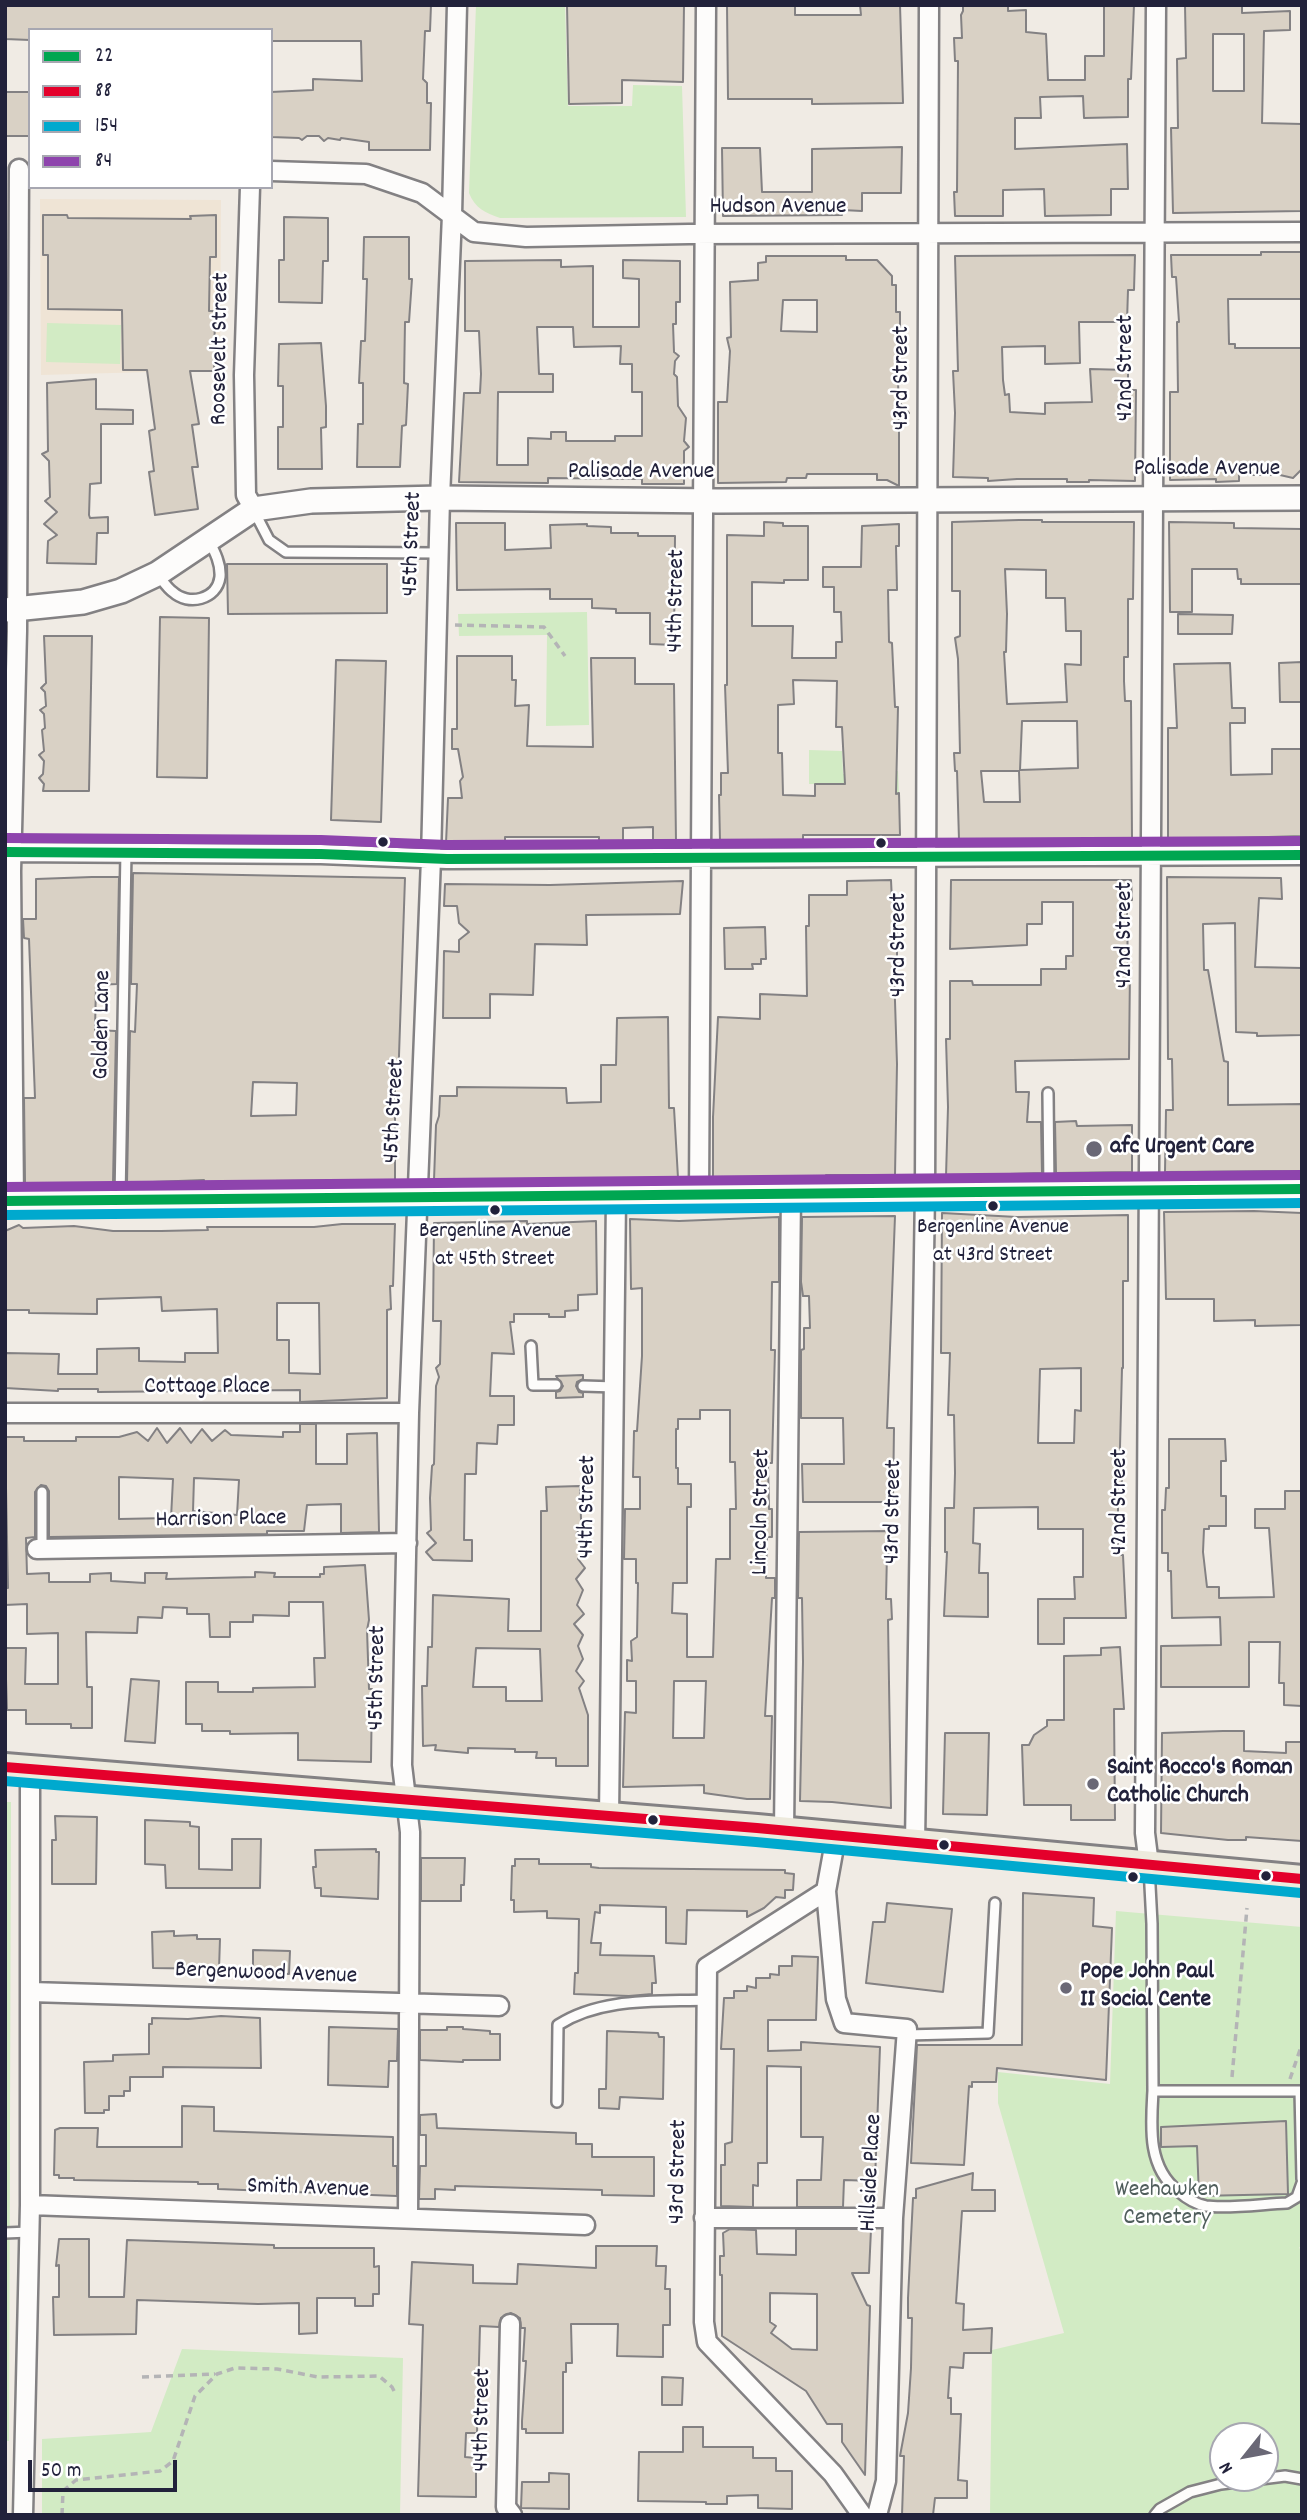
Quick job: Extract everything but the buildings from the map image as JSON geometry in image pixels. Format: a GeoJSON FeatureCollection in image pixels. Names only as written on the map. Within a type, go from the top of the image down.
{"type":"FeatureCollection","features":[{"type":"Feature","properties":{"kind":"main road"},"geometry":{"type":"LineString","coordinates":[[18,1768],[784,1831],[1302,1879]]}},
{"type":"Feature","properties":{"kind":"street","name":"45th Street"},"geometry":{"type":"LineString","coordinates":[[408,2218],[410,1832],[402,1765],[409,1413],[431,859],[457,5]]}},
{"type":"Feature","properties":{"kind":"street","name":"44th Street"},"geometry":{"type":"LineString","coordinates":[[699,1196],[706,5]]}},
{"type":"Feature","properties":{"kind":"street","name":"43rd Street"},"geometry":{"type":"LineString","coordinates":[[915,1843],[925,1191],[929,5]]}},
{"type":"Feature","properties":{"kind":"street","name":"42nd Street"},"geometry":{"type":"LineString","coordinates":[[1149,1865],[1145,1819],[1156,5]]}},
{"type":"Feature","properties":{"kind":"street"},"geometry":{"type":"LineString","coordinates":[[18,169],[11,610],[9,1201],[616,1198],[925,1191],[1302,1189]]}},
{"type":"Feature","properties":{"kind":"street","name":"Hudson Avenue"},"geometry":{"type":"LineString","coordinates":[[273,171],[366,174],[422,193],[474,232],[526,237],[1302,232]]}},
{"type":"Feature","properties":{"kind":"street","name":"Roosevelt Street"},"geometry":{"type":"LineString","coordinates":[[250,189],[244,375],[245,482],[246,495],[254,509]]}},
{"type":"Feature","properties":{"kind":"street","name":"Palisade Avenue"},"geometry":{"type":"LineString","coordinates":[[11,610],[83,602],[121,591],[157,574],[254,509],[311,500],[1302,498]]}},
{"type":"Feature","properties":{"kind":"street"},"geometry":{"type":"LineString","coordinates":[[9,852],[321,854],[431,859],[1302,855]]}},
{"type":"Feature","properties":{"kind":"street","name":"Lincoln Street"},"geometry":{"type":"LineString","coordinates":[[784,1831],[791,1194]]}},
{"type":"Feature","properties":{"kind":"street","name":"44th Street"},"geometry":{"type":"LineString","coordinates":[[609,1817],[616,1198]]}},
{"type":"Feature","properties":{"kind":"street","name":"Cottage Place"},"geometry":{"type":"LineString","coordinates":[[5,1413],[409,1413]]}},
{"type":"Feature","properties":{"kind":"street","name":"Harrison Place"},"geometry":{"type":"LineString","coordinates":[[40,1548],[407,1543]]}},
{"type":"Feature","properties":{"kind":"street"},"geometry":{"type":"LineString","coordinates":[[18,1768],[31,1992],[30,2205],[23,2515]]}},
{"type":"Feature","properties":{"kind":"street"},"geometry":{"type":"LineString","coordinates":[[836,1836],[826,1891],[836,1999],[844,2023],[906,2032]]}},
{"type":"Feature","properties":{"kind":"street","name":"43rd Street"},"geometry":{"type":"LineString","coordinates":[[826,1891],[707,1967],[704,2322],[707,2342],[833,2474],[862,2515]]}},
{"type":"Feature","properties":{"kind":"street","name":"Bergenwood Avenue"},"geometry":{"type":"LineString","coordinates":[[31,1992],[499,2006]]}},
{"type":"Feature","properties":{"kind":"street","name":"Hillside Place"},"geometry":{"type":"LineString","coordinates":[[877,2515],[886,2481],[894,2218],[906,2032]]}},
{"type":"Feature","properties":{"kind":"street","name":"Smith Avenue"},"geometry":{"type":"LineString","coordinates":[[30,2205],[585,2225]]}},
{"type":"Feature","properties":{"kind":"street"},"geometry":{"type":"LineString","coordinates":[[705,2218],[894,2218]]}},
{"type":"Feature","properties":{"kind":"street","name":"44th Street"},"geometry":{"type":"LineString","coordinates":[[510,2324],[506,2507],[512,2515]]}},
{"type":"Feature","properties":{"kind":"lane"},"geometry":{"type":"LineString","coordinates":[[254,509],[269,540],[286,552],[439,553]]}},
{"type":"Feature","properties":{"kind":"lane"},"geometry":{"type":"LineString","coordinates":[[157,574],[174,594],[187,600],[203,599],[216,589],[220,577],[218,559],[209,539]]}},
{"type":"Feature","properties":{"kind":"lane","name":"Golden Lane"},"geometry":{"type":"LineString","coordinates":[[120,1199],[126,851]]}},
{"type":"Feature","properties":{"kind":"lane"},"geometry":{"type":"LineString","coordinates":[[1048,1093],[1049,1191]]}},
{"type":"Feature","properties":{"kind":"lane"},"geometry":{"type":"LineString","coordinates":[[531,1346],[533,1385],[556,1385]]}},
{"type":"Feature","properties":{"kind":"lane"},"geometry":{"type":"LineString","coordinates":[[583,1386],[615,1387]]}},
{"type":"Feature","properties":{"kind":"lane"},"geometry":{"type":"LineString","coordinates":[[40,1548],[41,1492]]}},
{"type":"Feature","properties":{"kind":"lane"},"geometry":{"type":"LineString","coordinates":[[1149,1865],[1152,1924],[1151,2126],[1154,2154],[1161,2173],[1173,2188],[1189,2200],[1206,2206],[1287,2203],[1297,2197],[1302,2181],[1301,2091],[1153,2091]]}},
{"type":"Feature","properties":{"kind":"lane"},"geometry":{"type":"LineString","coordinates":[[906,2032],[988,2033],[995,1903]]}},
{"type":"Feature","properties":{"kind":"lane"},"geometry":{"type":"LineString","coordinates":[[557,2102],[558,2025],[580,2013],[618,2003],[707,2000]]}},
{"type":"Feature","properties":{"kind":"lane"},"geometry":{"type":"LineString","coordinates":[[5,2233],[29,2232]]}},
{"type":"Feature","properties":{"kind":"lane"},"geometry":{"type":"LineString","coordinates":[[1279,2474],[1302,2479]]}},
{"type":"Feature","properties":{"kind":"lane"},"geometry":{"type":"LineString","coordinates":[[1155,2515],[1160,2508],[1190,2492],[1221,2484],[1285,2476]]}},
{"type":"Feature","properties":{"kind":"path"},"geometry":{"type":"LineString","coordinates":[[450,625],[544,627],[565,656]]}},
{"type":"Feature","properties":{"kind":"path"},"geometry":{"type":"LineString","coordinates":[[1230,2091],[1248,1908]]}},
{"type":"Feature","properties":{"kind":"path"},"geometry":{"type":"LineString","coordinates":[[1284,2091],[1295,2071],[1302,2044]]}},
{"type":"Feature","properties":{"kind":"path"},"geometry":{"type":"LineString","coordinates":[[142,2377],[217,2374],[234,2368],[277,2369],[318,2377],[379,2376],[392,2386],[396,2395]]}},
{"type":"Feature","properties":{"kind":"path"},"geometry":{"type":"LineString","coordinates":[[62,2515],[63,2491],[76,2480],[160,2471],[173,2461],[195,2396],[217,2374]]}},
{"type":"Feature","properties":{"kind":"shaded area"},"geometry":{"type":"Polygon","coordinates":[[[40,199],[221,200],[220,370],[41,375],[40,199]]]}},
{"type":"Feature","properties":{"kind":"green space"},"geometry":{"type":"Polygon","coordinates":[[[476,5],[565,5],[568,106],[632,106],[633,85],[682,86],[686,217],[500,218],[477,206],[469,193],[476,5]]]}},
{"type":"Feature","properties":{"kind":"green space"},"geometry":{"type":"Polygon","coordinates":[[[47,323],[121,325],[120,364],[46,362],[47,323]]]}},
{"type":"Feature","properties":{"kind":"green space"},"geometry":{"type":"Polygon","coordinates":[[[587,612],[589,725],[546,726],[547,635],[459,636],[458,614],[587,612]]]}},
{"type":"Feature","properties":{"kind":"green space"},"geometry":{"type":"Polygon","coordinates":[[[809,750],[842,751],[843,774],[898,771],[899,793],[838,796],[838,784],[809,784],[809,750]]]}},
{"type":"Feature","properties":{"kind":"green space"},"geometry":{"type":"Polygon","coordinates":[[[5,1802],[11,1802],[9,2441],[5,2441],[5,1802]]]}},
{"type":"Feature","properties":{"kind":"green space","name":"Weehawken Cemetery"},"geometry":{"type":"Polygon","coordinates":[[[1116,1911],[1302,1927],[1302,2244],[1299,2248],[1302,2250],[1302,2515],[990,2515],[992,2350],[1064,2333],[998,2103],[998,2072],[1110,2084],[1116,1911]]]}},
{"type":"Feature","properties":{"kind":"green space"},"geometry":{"type":"Polygon","coordinates":[[[182,2349],[403,2358],[400,2515],[42,2515],[42,2439],[151,2432],[182,2349]]]}},
{"type":"Feature","properties":{"kind":"transit line","name":"84"},"geometry":{"type":"LineString","coordinates":[[5,838],[321,840],[447,845],[1302,841]]}},
{"type":"Feature","properties":{"kind":"transit line","name":"22"},"geometry":{"type":"LineString","coordinates":[[5,852],[321,854],[447,859],[1302,855]]}},
{"type":"Feature","properties":{"kind":"transit line","name":"84"},"geometry":{"type":"LineString","coordinates":[[5,1187],[1302,1175]]}},
{"type":"Feature","properties":{"kind":"transit line","name":"22"},"geometry":{"type":"LineString","coordinates":[[5,1201],[1302,1189]]}},
{"type":"Feature","properties":{"kind":"transit line","name":"154"},"geometry":{"type":"LineString","coordinates":[[5,1215],[1302,1203]]}},
{"type":"Feature","properties":{"kind":"transit line","name":"88"},"geometry":{"type":"LineString","coordinates":[[5,1767],[757,1828],[1302,1879]]}},
{"type":"Feature","properties":{"kind":"transit line","name":"154"},"geometry":{"type":"LineString","coordinates":[[5,1781],[756,1842],[1301,1893]]}},
{"type":"Feature","properties":{"kind":"place","name":"afc Urgent Care"},"geometry":{"type":"Point","coordinates":[1094,1149]}},
{"type":"Feature","properties":{"kind":"place","name":"Bergenline Avenue at 43rd Street"},"geometry":{"type":"Point","coordinates":[993,1206]}},
{"type":"Feature","properties":{"kind":"place","name":"Bergenline Avenue at 45th Street"},"geometry":{"type":"Point","coordinates":[495,1210]}},
{"type":"Feature","properties":{"kind":"place","name":"Saint Rocco's Roman Catholic Church"},"geometry":{"type":"Point","coordinates":[1093,1784]}},
{"type":"Feature","properties":{"kind":"place","name":"Pope John Paul II Social Cente"},"geometry":{"type":"Point","coordinates":[1066,1988]}}]}
